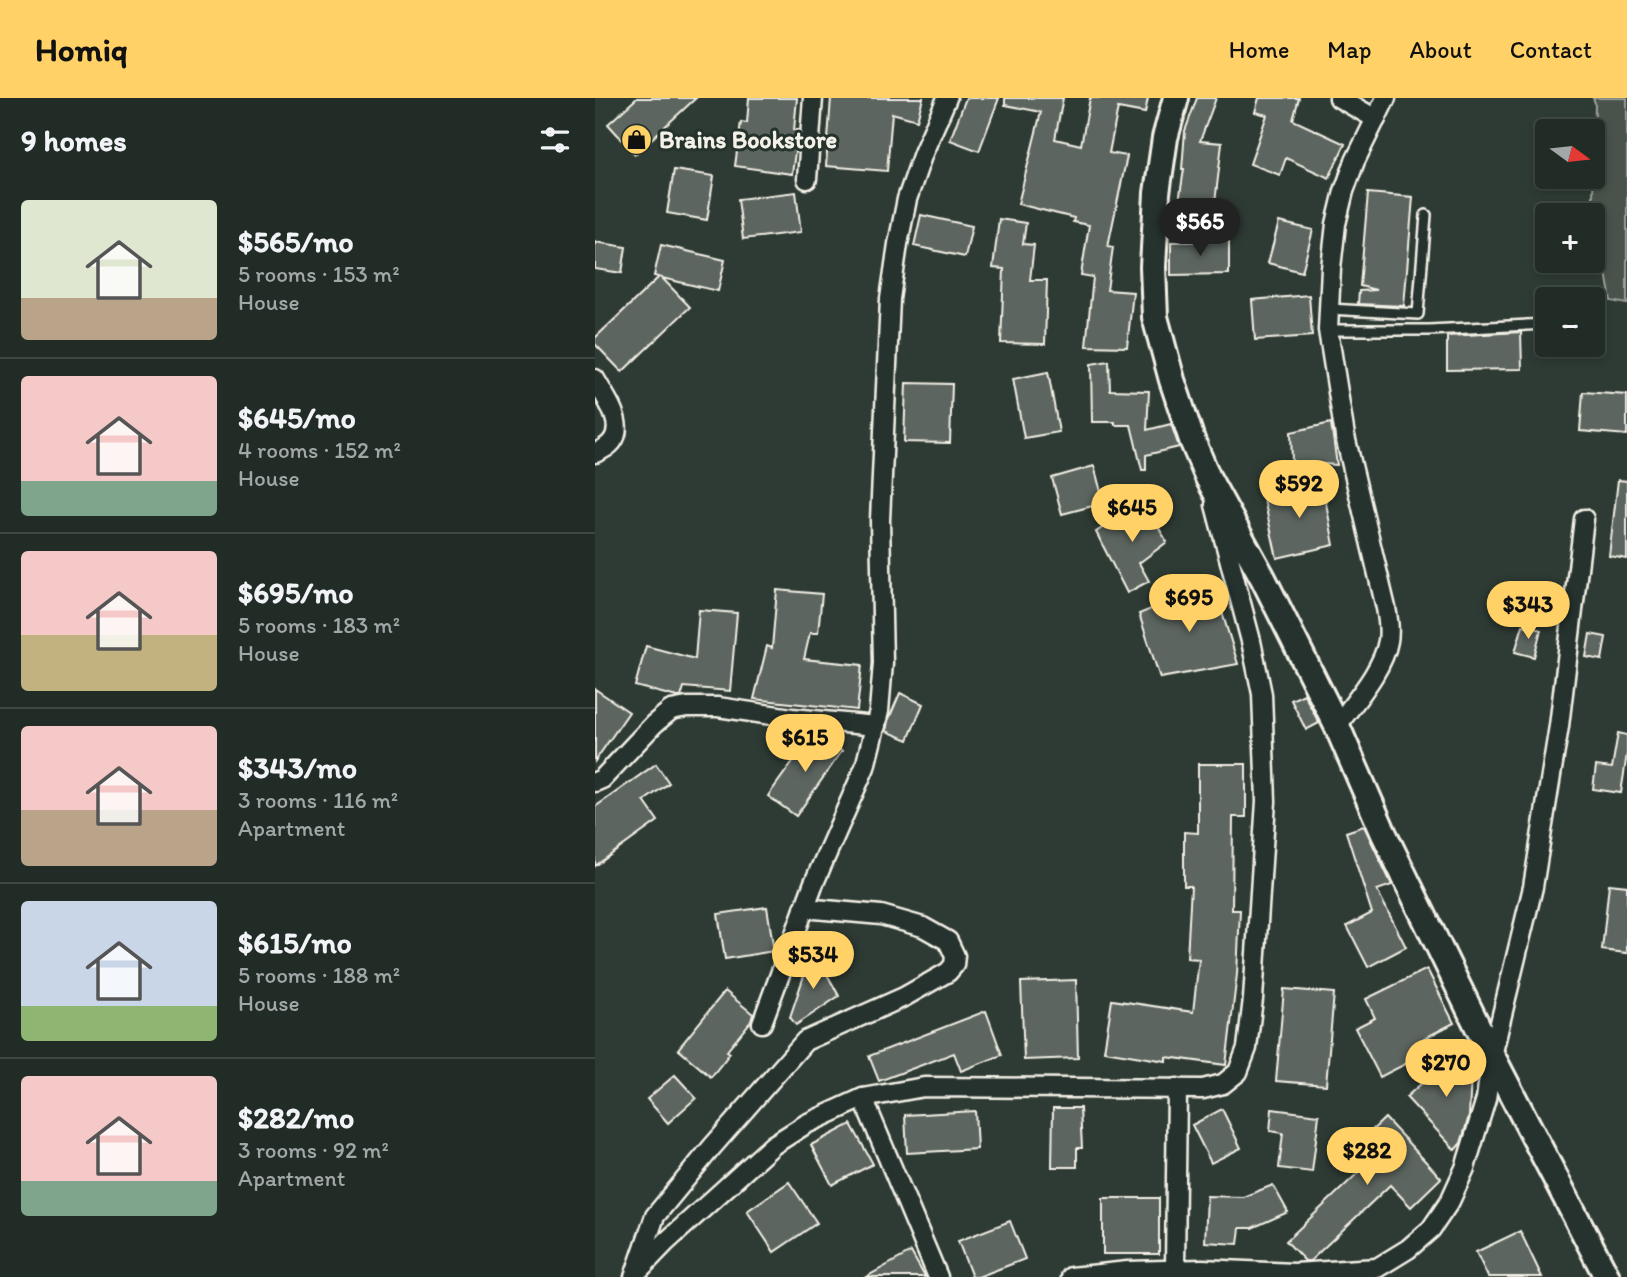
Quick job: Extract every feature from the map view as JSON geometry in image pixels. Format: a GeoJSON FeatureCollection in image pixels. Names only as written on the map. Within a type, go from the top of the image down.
{"type":"FeatureCollection","features":[{"type":"Feature","properties":{"kind":"main road"},"geometry":{"type":"LineString","coordinates":[[1176,98],[1165,138],[1157,193],[1153,267],[1155,317],[1192,440],[1208,478],[1263,578],[1337,726],[1384,834],[1492,1056],[1607,1277]]}},
{"type":"Feature","properties":{"kind":"street"},"geometry":{"type":"LineString","coordinates":[[807,179],[813,98]]}},
{"type":"Feature","properties":{"kind":"street"},"geometry":{"type":"LineString","coordinates":[[762,1023],[813,885],[865,767],[879,711],[883,663],[880,520],[890,299],[907,199],[947,98]]}},
{"type":"Feature","properties":{"kind":"street"},"geometry":{"type":"LineString","coordinates":[[1339,98],[1376,119]]}},
{"type":"Feature","properties":{"kind":"street"},"geometry":{"type":"LineString","coordinates":[[1337,726],[1380,662],[1387,643],[1389,625],[1345,436],[1328,330],[1336,224],[1344,191],[1386,98]]}},
{"type":"Feature","properties":{"kind":"street"},"geometry":{"type":"LineString","coordinates":[[595,381],[615,415],[617,429],[612,443],[595,453]]}},
{"type":"Feature","properties":{"kind":"street"},"geometry":{"type":"LineString","coordinates":[[635,1275],[666,1242],[773,1145],[806,1124],[863,1098],[924,1087],[1203,1089],[1223,1084],[1238,1072],[1247,1048],[1253,999],[1265,828],[1262,694],[1251,641],[1208,478]]}},
{"type":"Feature","properties":{"kind":"street"},"geometry":{"type":"LineString","coordinates":[[1071,1277],[1175,1269],[1294,1273],[1377,1268],[1408,1249],[1431,1229],[1450,1201],[1465,1168],[1486,1099],[1492,1056],[1533,887],[1559,726],[1584,519]]}},
{"type":"Feature","properties":{"kind":"street"},"geometry":{"type":"LineString","coordinates":[[595,782],[602,779],[654,724],[671,710],[718,707],[876,726]]}},
{"type":"Feature","properties":{"kind":"street"},"geometry":{"type":"LineString","coordinates":[[635,1275],[655,1216],[805,1041],[904,997],[948,972],[954,965],[955,956],[948,941],[923,927],[881,915],[804,908]]}},
{"type":"Feature","properties":{"kind":"street"},"geometry":{"type":"LineString","coordinates":[[1175,1269],[1177,1088]]}},
{"type":"Feature","properties":{"kind":"street"},"geometry":{"type":"LineString","coordinates":[[863,1098],[939,1277]]}},
{"type":"Feature","properties":{"kind":"lane"},"geometry":{"type":"LineString","coordinates":[[1329,309],[1418,314],[1426,215]]}},
{"type":"Feature","properties":{"kind":"lane"},"geometry":{"type":"LineString","coordinates":[[1328,330],[1429,330],[1535,325]]}},
{"type":"Feature","properties":{"kind":"shaded area"},"geometry":{"type":"Polygon","coordinates":[[[1593,98],[1627,98],[1627,304],[1611,301],[1605,267],[1605,203],[1594,203],[1593,198],[1593,189],[1605,189],[1605,119],[1595,119],[1593,98]]]}},
{"type":"Feature","properties":{"kind":"building","name":"Brains Bookstore"},"geometry":{"type":"Polygon","coordinates":[[[637,98],[696,98],[635,154],[608,124],[637,98]]]}},
{"type":"Feature","properties":{"kind":"building"},"geometry":{"type":"Polygon","coordinates":[[[749,98],[797,98],[794,130],[798,130],[792,174],[735,166],[741,122],[747,123],[749,98]]]}},
{"type":"Feature","properties":{"kind":"building"},"geometry":{"type":"Polygon","coordinates":[[[831,98],[923,98],[917,120],[892,113],[887,171],[826,166],[831,98]]]}},
{"type":"Feature","properties":{"kind":"building"},"geometry":{"type":"Polygon","coordinates":[[[966,98],[999,98],[979,151],[950,140],[966,98]]]}},
{"type":"Feature","properties":{"kind":"building"},"geometry":{"type":"Polygon","coordinates":[[[1005,98],[1063,98],[1055,139],[1081,145],[1090,98],[1148,98],[1145,113],[1118,108],[1109,153],[1127,156],[1108,246],[1113,247],[1107,290],[1133,292],[1127,347],[1086,346],[1093,277],[1081,275],[1089,225],[1073,222],[1074,218],[1018,204],[1041,112],[1005,105],[1005,98]]]}},
{"type":"Feature","properties":{"kind":"building"},"geometry":{"type":"Polygon","coordinates":[[[1197,98],[1216,98],[1200,141],[1222,143],[1213,220],[1177,215],[1184,169],[1185,131],[1197,98]]]}},
{"type":"Feature","properties":{"kind":"building"},"geometry":{"type":"Polygon","coordinates":[[[1259,98],[1299,98],[1293,120],[1345,144],[1329,178],[1286,158],[1280,175],[1250,164],[1267,115],[1255,112],[1259,98]]]}},
{"type":"Feature","properties":{"kind":"building"},"geometry":{"type":"Polygon","coordinates":[[[674,170],[714,176],[707,220],[667,213],[674,170]]]}},
{"type":"Feature","properties":{"kind":"building"},"geometry":{"type":"Polygon","coordinates":[[[796,192],[801,232],[743,239],[738,199],[796,192]]]}},
{"type":"Feature","properties":{"kind":"building"},"geometry":{"type":"Polygon","coordinates":[[[1368,193],[1413,197],[1404,306],[1358,304],[1359,291],[1376,290],[1360,286],[1368,193]]]}},
{"type":"Feature","properties":{"kind":"building"},"geometry":{"type":"Polygon","coordinates":[[[921,215],[972,226],[965,257],[914,246],[921,215]]]}},
{"type":"Feature","properties":{"kind":"building"},"geometry":{"type":"Polygon","coordinates":[[[999,219],[1026,223],[1023,244],[1034,245],[1030,280],[1047,280],[1045,344],[1001,343],[1004,269],[993,268],[999,219]]]}},
{"type":"Feature","properties":{"kind":"building"},"geometry":{"type":"Polygon","coordinates":[[[1279,222],[1313,230],[1302,272],[1268,263],[1279,222]]]}},
{"type":"Feature","properties":{"kind":"building"},"geometry":{"type":"Polygon","coordinates":[[[1229,241],[1229,274],[1171,275],[1171,242],[1229,241]]]}},
{"type":"Feature","properties":{"kind":"building"},"geometry":{"type":"Polygon","coordinates":[[[595,242],[626,247],[622,273],[595,269],[595,242]]]}},
{"type":"Feature","properties":{"kind":"building"},"geometry":{"type":"Polygon","coordinates":[[[661,245],[725,260],[718,291],[662,278],[690,307],[622,372],[595,344],[595,338],[659,277],[654,276],[661,245]]]}},
{"type":"Feature","properties":{"kind":"building"},"geometry":{"type":"Polygon","coordinates":[[[1309,295],[1312,336],[1255,340],[1252,300],[1309,295]]]}},
{"type":"Feature","properties":{"kind":"building"},"geometry":{"type":"Polygon","coordinates":[[[1521,332],[1522,369],[1447,370],[1447,336],[1521,332]]]}},
{"type":"Feature","properties":{"kind":"building"},"geometry":{"type":"Polygon","coordinates":[[[1109,361],[1110,390],[1149,391],[1147,430],[1171,424],[1179,447],[1146,455],[1146,470],[1142,470],[1131,425],[1092,422],[1091,364],[1109,361]]]}},
{"type":"Feature","properties":{"kind":"building"},"geometry":{"type":"Polygon","coordinates":[[[1048,372],[1059,432],[1024,438],[1013,379],[1048,372]]]}},
{"type":"Feature","properties":{"kind":"building"},"geometry":{"type":"Polygon","coordinates":[[[906,383],[952,384],[950,443],[904,442],[906,383]]]}},
{"type":"Feature","properties":{"kind":"building"},"geometry":{"type":"Polygon","coordinates":[[[1583,392],[1627,395],[1627,435],[1580,431],[1583,392]]]}},
{"type":"Feature","properties":{"kind":"building"},"geometry":{"type":"Polygon","coordinates":[[[1331,423],[1337,465],[1292,462],[1291,432],[1331,423]]]}},
{"type":"Feature","properties":{"kind":"building"},"geometry":{"type":"Polygon","coordinates":[[[1094,466],[1104,503],[1062,514],[1052,478],[1094,466]]]}},
{"type":"Feature","properties":{"kind":"building"},"geometry":{"type":"Polygon","coordinates":[[[1618,480],[1627,481],[1627,559],[1609,556],[1618,480]]]}},
{"type":"Feature","properties":{"kind":"building"},"geometry":{"type":"Polygon","coordinates":[[[1322,482],[1334,545],[1277,558],[1263,495],[1322,482]]]}},
{"type":"Feature","properties":{"kind":"building"},"geometry":{"type":"Polygon","coordinates":[[[1143,501],[1167,542],[1139,563],[1149,581],[1127,593],[1096,532],[1143,501]]]}},
{"type":"Feature","properties":{"kind":"building"},"geometry":{"type":"Polygon","coordinates":[[[1213,583],[1238,664],[1160,678],[1139,614],[1213,583]]]}},
{"type":"Feature","properties":{"kind":"building"},"geometry":{"type":"Polygon","coordinates":[[[777,590],[822,594],[818,633],[810,633],[804,659],[862,665],[857,710],[754,699],[767,646],[772,648],[777,590]]]}},
{"type":"Feature","properties":{"kind":"building"},"geometry":{"type":"Polygon","coordinates":[[[699,610],[737,613],[730,691],[684,687],[681,697],[677,697],[635,686],[646,646],[695,659],[699,610]]]}},
{"type":"Feature","properties":{"kind":"building"},"geometry":{"type":"Polygon","coordinates":[[[1523,625],[1541,630],[1534,657],[1515,652],[1523,625]]]}},
{"type":"Feature","properties":{"kind":"building"},"geometry":{"type":"Polygon","coordinates":[[[1590,634],[1606,637],[1602,660],[1586,657],[1590,634]]]}},
{"type":"Feature","properties":{"kind":"building"},"geometry":{"type":"Polygon","coordinates":[[[595,689],[629,712],[595,761],[595,689]]]}},
{"type":"Feature","properties":{"kind":"building"},"geometry":{"type":"Polygon","coordinates":[[[900,693],[923,704],[908,740],[886,731],[900,693]]]}},
{"type":"Feature","properties":{"kind":"building"},"geometry":{"type":"Polygon","coordinates":[[[1304,694],[1319,723],[1306,730],[1291,700],[1304,694]]]}},
{"type":"Feature","properties":{"kind":"building"},"geometry":{"type":"Polygon","coordinates":[[[814,732],[842,751],[796,816],[768,796],[814,732]]]}},
{"type":"Feature","properties":{"kind":"building"},"geometry":{"type":"Polygon","coordinates":[[[1618,733],[1627,735],[1621,793],[1593,789],[1596,766],[1612,768],[1618,733]]]}},
{"type":"Feature","properties":{"kind":"building"},"geometry":{"type":"Polygon","coordinates":[[[656,764],[669,783],[644,801],[658,821],[595,866],[595,807],[656,764]]]}},
{"type":"Feature","properties":{"kind":"building"},"geometry":{"type":"Polygon","coordinates":[[[1198,764],[1246,764],[1246,817],[1233,817],[1232,910],[1240,910],[1237,974],[1226,1065],[1166,1057],[1166,1061],[1104,1051],[1112,1000],[1193,1012],[1199,959],[1187,958],[1191,886],[1184,886],[1184,832],[1198,833],[1198,764]]]}},
{"type":"Feature","properties":{"kind":"building"},"geometry":{"type":"Polygon","coordinates":[[[1364,826],[1392,885],[1377,890],[1406,947],[1368,967],[1347,926],[1372,913],[1346,832],[1364,826]]]}},
{"type":"Feature","properties":{"kind":"building"},"geometry":{"type":"Polygon","coordinates":[[[1609,884],[1627,886],[1627,953],[1602,950],[1609,884]]]}},
{"type":"Feature","properties":{"kind":"building"},"geometry":{"type":"Polygon","coordinates":[[[767,907],[774,951],[725,959],[718,914],[767,907]]]}},
{"type":"Feature","properties":{"kind":"building"},"geometry":{"type":"Polygon","coordinates":[[[813,949],[839,996],[796,1025],[790,1017],[813,949]]]}},
{"type":"Feature","properties":{"kind":"building"},"geometry":{"type":"Polygon","coordinates":[[[1427,969],[1454,1023],[1423,1039],[1429,1052],[1380,1077],[1355,1028],[1375,1018],[1366,999],[1427,969]]]}},
{"type":"Feature","properties":{"kind":"building"},"geometry":{"type":"Polygon","coordinates":[[[1076,980],[1078,1058],[1024,1060],[1021,982],[1076,980]]]}},
{"type":"Feature","properties":{"kind":"building"},"geometry":{"type":"Polygon","coordinates":[[[1284,989],[1334,993],[1326,1085],[1276,1081],[1284,989]]]}},
{"type":"Feature","properties":{"kind":"building"},"geometry":{"type":"Polygon","coordinates":[[[725,991],[753,1014],[751,1021],[727,1051],[730,1053],[711,1077],[678,1049],[725,991]]]}},
{"type":"Feature","properties":{"kind":"building"},"geometry":{"type":"Polygon","coordinates":[[[986,1011],[1002,1055],[961,1071],[954,1053],[879,1081],[869,1056],[986,1011]]]}},
{"type":"Feature","properties":{"kind":"building"},"geometry":{"type":"Polygon","coordinates":[[[1462,1048],[1471,1073],[1469,1116],[1461,1143],[1455,1150],[1406,1097],[1462,1048]]]}},
{"type":"Feature","properties":{"kind":"building"},"geometry":{"type":"Polygon","coordinates":[[[675,1075],[696,1098],[668,1123],[647,1099],[675,1075]]]}},
{"type":"Feature","properties":{"kind":"building"},"geometry":{"type":"Polygon","coordinates":[[[1053,1108],[1080,1108],[1082,1148],[1077,1148],[1077,1167],[1052,1167],[1053,1108]]]}},
{"type":"Feature","properties":{"kind":"building"},"geometry":{"type":"Polygon","coordinates":[[[1222,1109],[1241,1148],[1211,1163],[1192,1125],[1222,1109]]]}},
{"type":"Feature","properties":{"kind":"building"},"geometry":{"type":"Polygon","coordinates":[[[1272,1109],[1319,1115],[1312,1172],[1279,1168],[1283,1133],[1270,1131],[1272,1109]]]}},
{"type":"Feature","properties":{"kind":"building"},"geometry":{"type":"Polygon","coordinates":[[[975,1111],[977,1149],[907,1153],[905,1115],[975,1111]]]}},
{"type":"Feature","properties":{"kind":"building"},"geometry":{"type":"Polygon","coordinates":[[[1385,1118],[1441,1178],[1411,1207],[1390,1185],[1310,1261],[1305,1261],[1286,1241],[1359,1172],[1344,1157],[1385,1118]]]}},
{"type":"Feature","properties":{"kind":"building"},"geometry":{"type":"Polygon","coordinates":[[[851,1124],[873,1164],[832,1185],[811,1145],[851,1124]]]}},
{"type":"Feature","properties":{"kind":"building"},"geometry":{"type":"Polygon","coordinates":[[[789,1182],[817,1223],[774,1252],[747,1211],[789,1182]]]}},
{"type":"Feature","properties":{"kind":"building"},"geometry":{"type":"Polygon","coordinates":[[[1273,1185],[1288,1212],[1252,1228],[1240,1228],[1238,1244],[1205,1242],[1207,1196],[1243,1197],[1273,1185]]]}},
{"type":"Feature","properties":{"kind":"building"},"geometry":{"type":"Polygon","coordinates":[[[1103,1198],[1159,1198],[1159,1254],[1103,1254],[1103,1198]]]}},
{"type":"Feature","properties":{"kind":"building"},"geometry":{"type":"Polygon","coordinates":[[[1010,1221],[1025,1259],[972,1277],[958,1241],[1010,1221]]]}},
{"type":"Feature","properties":{"kind":"building"},"geometry":{"type":"Polygon","coordinates":[[[1520,1231],[1542,1277],[1488,1277],[1476,1252],[1520,1231]]]}},
{"type":"Feature","properties":{"kind":"building"},"geometry":{"type":"Polygon","coordinates":[[[911,1252],[925,1277],[866,1277],[911,1252]]]}},
{"type":"Feature","properties":{"kind":"place","name":"Brains Bookstore"},"geometry":{"type":"Point","coordinates":[636,139]}}]}
